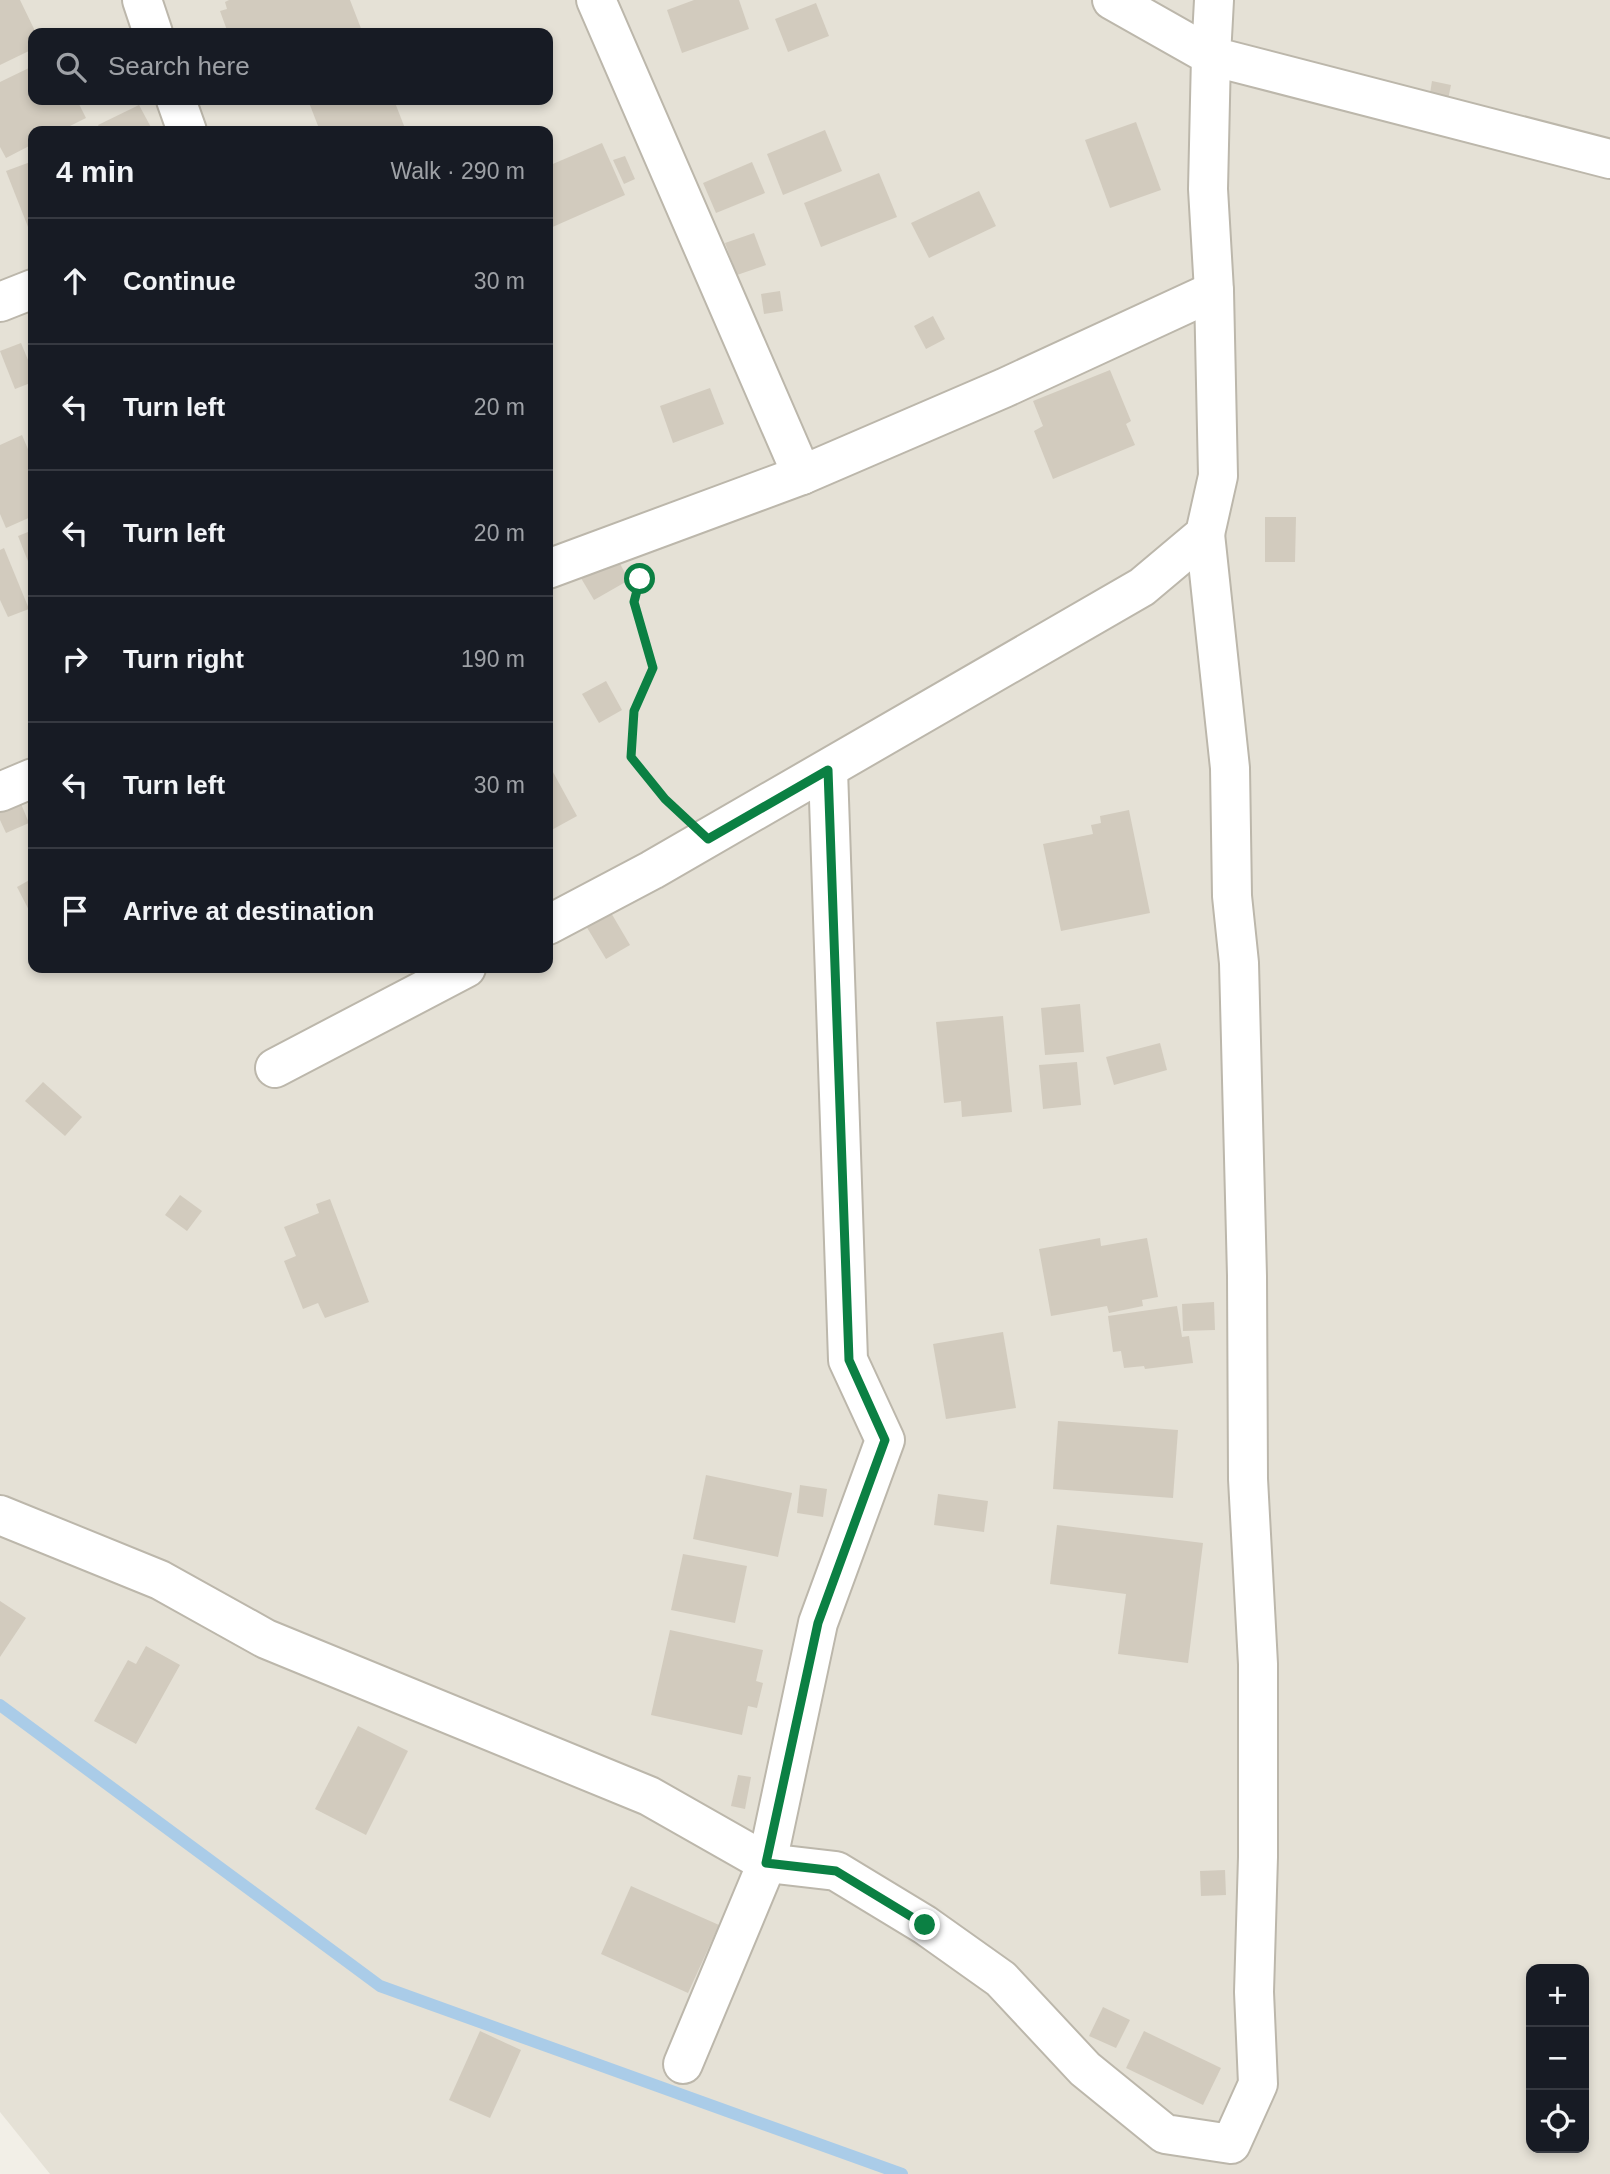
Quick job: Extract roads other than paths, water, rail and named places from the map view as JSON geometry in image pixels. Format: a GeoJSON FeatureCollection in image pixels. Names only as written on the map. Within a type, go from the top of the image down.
{"type":"FeatureCollection","features":[{"type":"Feature","properties":{"kind":"street"},"geometry":{"type":"LineString","coordinates":[[142,0],[151,28]]}},
{"type":"Feature","properties":{"kind":"street"},"geometry":{"type":"LineString","coordinates":[[596,0],[802,475]]}},
{"type":"Feature","properties":{"kind":"street"},"geometry":{"type":"LineString","coordinates":[[1112,0],[1211,56],[1610,159]]}},
{"type":"Feature","properties":{"kind":"street"},"geometry":{"type":"LineString","coordinates":[[0,1515],[160,1580],[266,1639],[649,1796],[766,1863],[836,1871],[914,1918],[1001,1979],[1085,2069],[1165,2134],[1231,2144],[1258,2084],[1254,1992],[1258,1857],[1258,1664],[1248,1479],[1247,1276],[1240,1098],[1239,963],[1232,896],[1230,768],[1205,534],[1218,476],[1214,291],[1208,189],[1214,0]]}},
{"type":"Feature","properties":{"kind":"street"},"geometry":{"type":"LineString","coordinates":[[178,105],[185,126]]}},
{"type":"Feature","properties":{"kind":"street"},"geometry":{"type":"LineString","coordinates":[[0,302],[28,291]]}},
{"type":"Feature","properties":{"kind":"street"},"geometry":{"type":"LineString","coordinates":[[553,567],[802,475],[1004,388],[1214,291]]}},
{"type":"Feature","properties":{"kind":"street"},"geometry":{"type":"LineString","coordinates":[[553,922],[708,839],[1142,587],[1205,534]]}},
{"type":"Feature","properties":{"kind":"street"},"geometry":{"type":"LineString","coordinates":[[683,2064],[766,1863],[818,1623],[885,1440],[849,1360],[828,770]]}},
{"type":"Feature","properties":{"kind":"street"},"geometry":{"type":"LineString","coordinates":[[0,792],[28,780]]}},
{"type":"Feature","properties":{"kind":"street"},"geometry":{"type":"LineString","coordinates":[[275,1068],[456,973]]}},
{"type":"Feature","properties":{"kind":"waterway"},"geometry":{"type":"LineString","coordinates":[[0,1705],[380,1986],[902,2174]]}}]}
